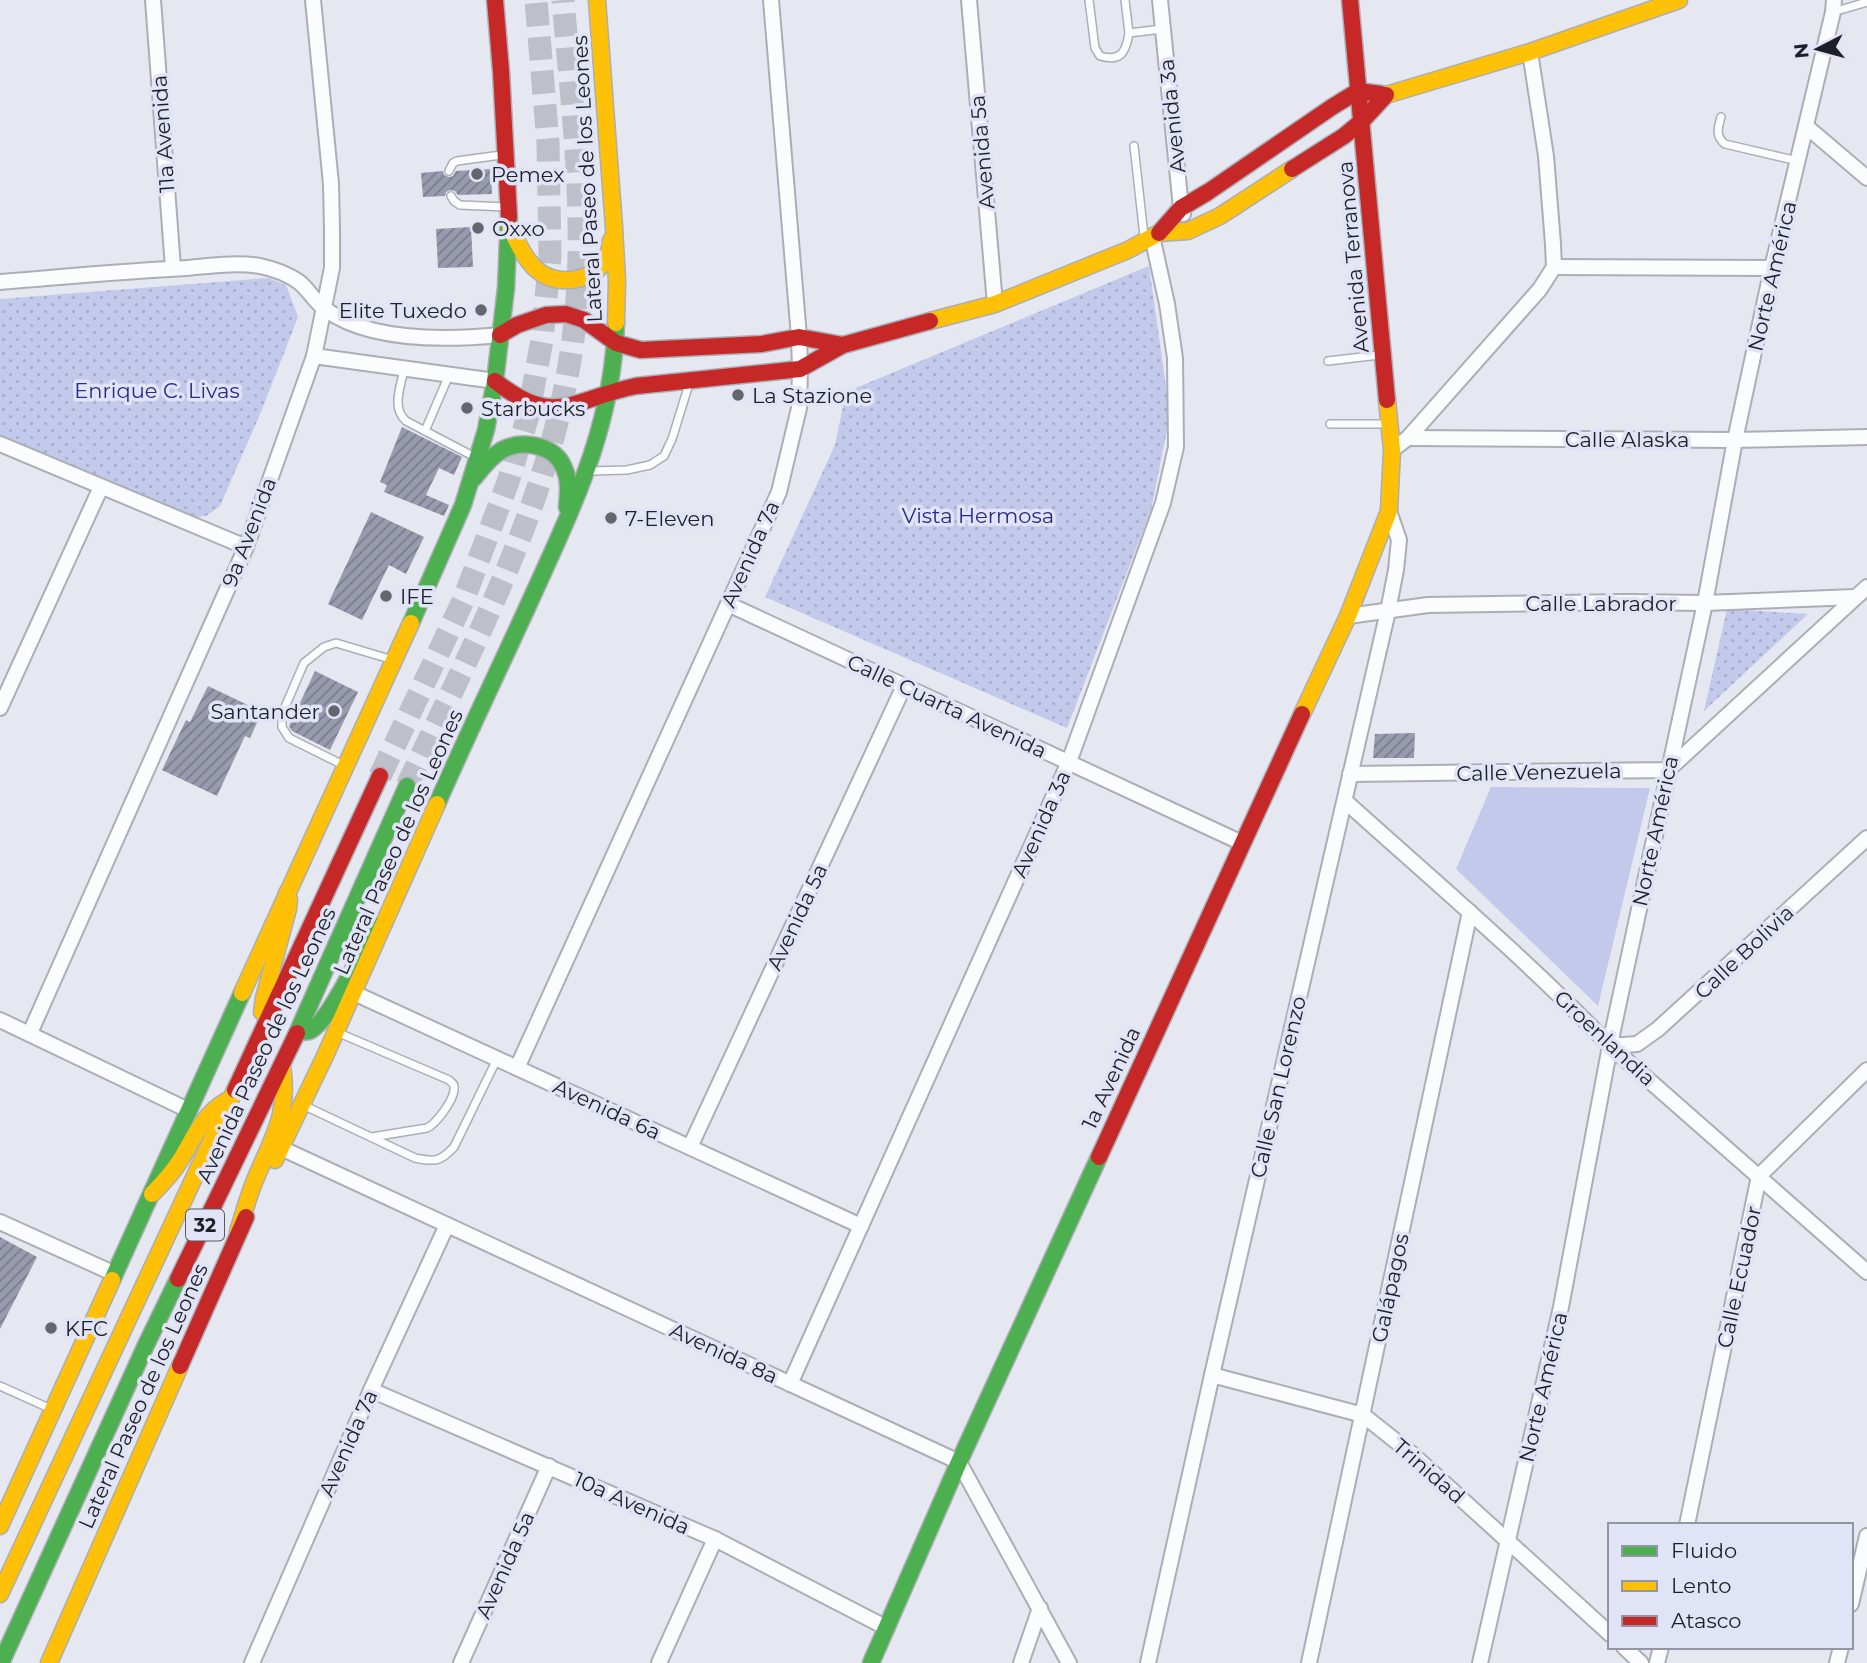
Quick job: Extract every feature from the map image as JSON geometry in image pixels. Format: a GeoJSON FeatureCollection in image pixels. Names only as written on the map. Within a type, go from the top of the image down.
{"type":"FeatureCollection","features":[{"type":"Feature","properties":{"kind":"street","name":"11a Avenida"},"geometry":{"type":"LineString","coordinates":[[153,0],[173,268]]}},
{"type":"Feature","properties":{"kind":"street","name":"9a Avenida"},"geometry":{"type":"LineString","coordinates":[[30,1033],[246,547],[314,356],[332,268],[331,184],[313,0]]}},
{"type":"Feature","properties":{"kind":"street"},"geometry":{"type":"LineString","coordinates":[[0,1525],[447,544],[470,483],[486,430],[506,288],[509,226],[495,0]]}},
{"type":"Feature","properties":{"kind":"street","name":"Lateral Paseo de los Leones"},"geometry":{"type":"LineString","coordinates":[[49,1663],[238,1232],[354,993],[565,523],[602,423],[610,391],[616,343],[618,295],[597,0]]}},
{"type":"Feature","properties":{"kind":"street","name":"Avenida 7a"},"geometry":{"type":"LineString","coordinates":[[517,1068],[779,492],[799,408],[799,337],[771,0]]}},
{"type":"Feature","properties":{"kind":"street","name":"Avenida 5a"},"geometry":{"type":"LineString","coordinates":[[969,0],[995,304]]}},
{"type":"Feature","properties":{"kind":"street","name":"Avenida 3a"},"geometry":{"type":"LineString","coordinates":[[1160,0],[1181,208],[1188,231]]}},
{"type":"Feature","properties":{"kind":"street","name":"Avenida Terranova"},"geometry":{"type":"LineString","coordinates":[[1350,0],[1392,450],[1389,511]]}},
{"type":"Feature","properties":{"kind":"street"},"geometry":{"type":"LineString","coordinates":[[314,356],[495,381],[528,404],[550,409],[574,406],[610,391],[636,386],[800,369],[843,345],[995,304],[1128,250],[1152,236],[1181,208],[1358,91],[1386,95],[1530,52],[1669,2]]}},
{"type":"Feature","properties":{"kind":"street","name":"Norte América"},"geometry":{"type":"LineString","coordinates":[[1480,1663],[1561,1307],[1610,1046],[1705,603],[1735,440],[1833,6]]}},
{"type":"Feature","properties":{"kind":"street"},"geometry":{"type":"LineString","coordinates":[[1392,450],[1408,438],[1540,289],[1554,267],[1546,156],[1530,52]]}},
{"type":"Feature","properties":{"kind":"street"},"geometry":{"type":"LineString","coordinates":[[1152,236],[1188,231],[1220,216],[1344,135],[1362,121],[1386,95]]}},
{"type":"Feature","properties":{"kind":"street"},"geometry":{"type":"LineString","coordinates":[[1807,127],[1867,178]]}},
{"type":"Feature","properties":{"kind":"street"},"geometry":{"type":"LineString","coordinates":[[509,226],[527,259],[540,272],[555,280],[570,281],[589,276],[605,261],[610,248],[614,219]]}},
{"type":"Feature","properties":{"kind":"street","name":"Avenida 3a"},"geometry":{"type":"LineString","coordinates":[[790,1384],[1069,762],[1163,503],[1176,447],[1175,358],[1167,304],[1152,236]]}},
{"type":"Feature","properties":{"kind":"street"},"geometry":{"type":"LineString","coordinates":[[0,282],[173,268],[257,265],[279,271],[299,282],[324,309],[349,323],[390,334],[460,339],[500,335],[517,325],[540,317],[566,314],[584,320],[616,343],[641,350],[762,344],[799,337],[843,345]]}},
{"type":"Feature","properties":{"kind":"street"},"geometry":{"type":"LineString","coordinates":[[1554,267],[1772,268]]}},
{"type":"Feature","properties":{"kind":"street","name":"Calle Alaska"},"geometry":{"type":"LineString","coordinates":[[1408,438],[1735,440],[1867,437]]}},
{"type":"Feature","properties":{"kind":"street"},"geometry":{"type":"LineString","coordinates":[[0,444],[246,547]]}},
{"type":"Feature","properties":{"kind":"street"},"geometry":{"type":"LineString","coordinates":[[470,483],[496,453],[511,446],[527,444],[543,447],[558,456],[567,472],[569,490],[565,523]]}},
{"type":"Feature","properties":{"kind":"street"},"geometry":{"type":"LineString","coordinates":[[0,708],[101,487]]}},
{"type":"Feature","properties":{"kind":"street","name":"Calle San Lorenzo"},"geometry":{"type":"LineString","coordinates":[[1148,1663],[1388,611],[1399,540],[1389,511]]}},
{"type":"Feature","properties":{"kind":"street","name":"1a Avenida"},"geometry":{"type":"LineString","coordinates":[[870,1663],[959,1462],[1348,617],[1389,511]]}},
{"type":"Feature","properties":{"kind":"street"},"geometry":{"type":"LineString","coordinates":[[1668,771],[1864,590]]}},
{"type":"Feature","properties":{"kind":"street","name":"Calle Labrador"},"geometry":{"type":"LineString","coordinates":[[1348,617],[1428,605],[1705,603],[1864,590]]}},
{"type":"Feature","properties":{"kind":"street","name":"Calle Cuarta Avenida"},"geometry":{"type":"LineString","coordinates":[[728,604],[1242,843]]}},
{"type":"Feature","properties":{"kind":"street","name":"Avenida 5a"},"geometry":{"type":"LineString","coordinates":[[690,1147],[904,686]]}},
{"type":"Feature","properties":{"kind":"street","name":"Calle Venezuela"},"geometry":{"type":"LineString","coordinates":[[1350,774],[1668,771]]}},
{"type":"Feature","properties":{"kind":"street","name":"Avenida Paseo de los Leones"},"geometry":{"type":"LineString","coordinates":[[0,1594],[380,776]]}},
{"type":"Feature","properties":{"kind":"street","name":"Avenida Paseo de los Leones"},"geometry":{"type":"LineString","coordinates":[[1,1663],[146,1345],[298,1032],[407,786]]}},
{"type":"Feature","properties":{"kind":"street","name":"Groenlandia"},"geometry":{"type":"LineString","coordinates":[[1345,802],[1469,912],[1610,1046],[1867,1272]]}},
{"type":"Feature","properties":{"kind":"street","name":"Calle Bolivia"},"geometry":{"type":"LineString","coordinates":[[1610,1046],[1637,1044],[1658,1029],[1867,838]]}},
{"type":"Feature","properties":{"kind":"street"},"geometry":{"type":"LineString","coordinates":[[263,1032],[261,1016],[264,998],[288,909],[287,893]]}},
{"type":"Feature","properties":{"kind":"street","name":"Galápagos"},"geometry":{"type":"LineString","coordinates":[[1309,1663],[1469,912]]}},
{"type":"Feature","properties":{"kind":"street"},"geometry":{"type":"LineString","coordinates":[[298,1032],[309,1031],[327,1014],[369,939],[384,923]]}},
{"type":"Feature","properties":{"kind":"street","name":"Avenida 6a"},"geometry":{"type":"LineString","coordinates":[[354,993],[861,1226]]}},
{"type":"Feature","properties":{"kind":"street"},"geometry":{"type":"LineString","coordinates":[[0,1020],[188,1110]]}},
{"type":"Feature","properties":{"kind":"street"},"geometry":{"type":"LineString","coordinates":[[238,1232],[254,1183],[284,1112],[286,1095],[282,1066]]}},
{"type":"Feature","properties":{"kind":"street","name":"Calle Ecuador"},"geometry":{"type":"LineString","coordinates":[[1687,1523],[1759,1176],[1867,1070]]}},
{"type":"Feature","properties":{"kind":"street"},"geometry":{"type":"LineString","coordinates":[[152,1194],[165,1180],[212,1110],[232,1098]]}},
{"type":"Feature","properties":{"kind":"street","name":"Avenida 8a"},"geometry":{"type":"LineString","coordinates":[[281,1148],[959,1462]]}},
{"type":"Feature","properties":{"kind":"street"},"geometry":{"type":"LineString","coordinates":[[0,1222],[115,1274]]}},
{"type":"Feature","properties":{"kind":"street","name":"Avenida 7a"},"geometry":{"type":"LineString","coordinates":[[252,1663],[447,1225]]}},
{"type":"Feature","properties":{"kind":"street","name":"Trinidad"},"geometry":{"type":"LineString","coordinates":[[1212,1375],[1363,1415],[1412,1454],[1608,1632]]}},
{"type":"Feature","properties":{"kind":"street","name":"10a Avenida"},"geometry":{"type":"LineString","coordinates":[[372,1390],[715,1539],[887,1628]]}},
{"type":"Feature","properties":{"kind":"street"},"geometry":{"type":"LineString","coordinates":[[959,1462],[1069,1663]]}},
{"type":"Feature","properties":{"kind":"street","name":"Avenida 5a"},"geometry":{"type":"LineString","coordinates":[[461,1663],[549,1466]]}},
{"type":"Feature","properties":{"kind":"street"},"geometry":{"type":"LineString","coordinates":[[1853,1596],[1867,1538]]}},
{"type":"Feature","properties":{"kind":"street"},"geometry":{"type":"LineString","coordinates":[[659,1663],[715,1539]]}},
{"type":"Feature","properties":{"kind":"street"},"geometry":{"type":"LineString","coordinates":[[1021,1663],[1040,1608]]}},
{"type":"Feature","properties":{"kind":"street"},"geometry":{"type":"LineString","coordinates":[[1626,1649],[1641,1663]]}},
{"type":"Feature","properties":{"kind":"lane"},"geometry":{"type":"LineString","coordinates":[[1089,0],[1094,47],[1100,56],[1110,59],[1121,55],[1127,46],[1129,33],[1125,0]]}},
{"type":"Feature","properties":{"kind":"lane"},"geometry":{"type":"LineString","coordinates":[[1833,6],[1867,2]]}},
{"type":"Feature","properties":{"kind":"lane"},"geometry":{"type":"LineString","coordinates":[[1129,33],[1163,29]]}},
{"type":"Feature","properties":{"kind":"lane"},"geometry":{"type":"LineString","coordinates":[[1721,117],[1717,134],[1725,144],[1798,161]]}},
{"type":"Feature","properties":{"kind":"lane"},"geometry":{"type":"LineString","coordinates":[[1135,146],[1152,236]]}},
{"type":"Feature","properties":{"kind":"lane"},"geometry":{"type":"LineString","coordinates":[[449,171],[457,161],[505,154]]}},
{"type":"Feature","properties":{"kind":"lane"},"geometry":{"type":"LineString","coordinates":[[451,196],[460,205],[508,207]]}},
{"type":"Feature","properties":{"kind":"lane"},"geometry":{"type":"LineString","coordinates":[[1328,360],[1383,355]]}},
{"type":"Feature","properties":{"kind":"lane"},"geometry":{"type":"LineString","coordinates":[[404,368],[397,406],[400,415],[406,421],[477,458]]}},
{"type":"Feature","properties":{"kind":"lane"},"geometry":{"type":"LineString","coordinates":[[425,430],[450,375]]}},
{"type":"Feature","properties":{"kind":"lane"},"geometry":{"type":"LineString","coordinates":[[586,471],[627,470],[650,465],[664,456],[690,380]]}},
{"type":"Feature","properties":{"kind":"lane"},"geometry":{"type":"LineString","coordinates":[[1330,424],[1389,424]]}},
{"type":"Feature","properties":{"kind":"lane"},"geometry":{"type":"LineString","coordinates":[[345,766],[289,738],[282,727],[282,714],[304,663],[324,647],[336,643],[394,660]]}},
{"type":"Feature","properties":{"kind":"lane"},"geometry":{"type":"LineString","coordinates":[[335,1032],[449,1080],[454,1085],[454,1092],[435,1125],[371,1137]]}},
{"type":"Feature","properties":{"kind":"lane"},"geometry":{"type":"LineString","coordinates":[[301,1104],[415,1158],[431,1161],[444,1158],[454,1147],[497,1059]]}},
{"type":"Feature","properties":{"kind":"lane"},"geometry":{"type":"LineString","coordinates":[[0,1386],[53,1410]]}},
{"type":"Feature","properties":{"kind":"green space","name":"Vista Hermosa"},"geometry":{"type":"Polygon","coordinates":[[[1149,266],[1170,415],[1151,510],[1067,728],[765,597],[835,445],[846,392],[1149,266]]]}},
{"type":"Feature","properties":{"kind":"green space","name":"Enrique C. Livas"},"geometry":{"type":"Polygon","coordinates":[[[268,278],[286,285],[298,317],[220,506],[206,516],[189,518],[0,435],[0,299],[268,278]]]}},
{"type":"Feature","properties":{"kind":"green space"},"geometry":{"type":"Polygon","coordinates":[[[1727,609],[1808,614],[1704,711],[1727,609]]]}},
{"type":"Feature","properties":{"kind":"green space"},"geometry":{"type":"Polygon","coordinates":[[[1491,787],[1650,788],[1598,1006],[1456,869],[1491,787]]]}},
{"type":"Feature","properties":{"kind":"building"},"geometry":{"type":"Polygon","coordinates":[[[491,169],[492,194],[458,195],[450,190],[445,196],[423,197],[421,173],[443,171],[444,175],[449,177],[456,171],[491,169]]]}},
{"type":"Feature","properties":{"kind":"building"},"geometry":{"type":"Polygon","coordinates":[[[471,227],[473,267],[438,268],[436,229],[471,227]]]}},
{"type":"Feature","properties":{"kind":"building"},"geometry":{"type":"Polygon","coordinates":[[[402,427],[462,457],[454,475],[439,468],[426,495],[449,505],[444,516],[384,492],[387,485],[380,482],[402,427]]]}},
{"type":"Feature","properties":{"kind":"building"},"geometry":{"type":"Polygon","coordinates":[[[371,512],[424,537],[406,574],[389,565],[362,620],[328,604],[371,512]]]}},
{"type":"Feature","properties":{"kind":"building"},"geometry":{"type":"Polygon","coordinates":[[[315,671],[358,692],[330,750],[292,731],[289,726],[315,671]]]}},
{"type":"Feature","properties":{"kind":"building"},"geometry":{"type":"Polygon","coordinates":[[[208,686],[262,712],[250,738],[245,736],[217,796],[162,770],[186,720],[190,722],[208,686]]]}},
{"type":"Feature","properties":{"kind":"building"},"geometry":{"type":"Polygon","coordinates":[[[1415,733],[1414,758],[1373,758],[1375,734],[1415,733]]]}},
{"type":"Feature","properties":{"kind":"building"},"geometry":{"type":"Polygon","coordinates":[[[0,1237],[37,1257],[0,1329],[0,1237]]]}},
{"type":"Feature","properties":{"kind":"tunnel"},"geometry":{"type":"LineString","coordinates":[[380,776],[463,601],[508,482],[528,416],[542,340],[550,256],[548,143],[536,0]]}},
{"type":"Feature","properties":{"kind":"tunnel"},"geometry":{"type":"LineString","coordinates":[[407,786],[505,575],[545,466],[560,410],[571,353],[579,265],[578,176],[563,0]]}},
{"type":"Feature","properties":{"kind":"traffic: fast"},"geometry":{"type":"LineString","coordinates":[[411,623],[463,505],[486,430],[506,288],[509,217]]}},
{"type":"Feature","properties":{"kind":"traffic: fast"},"geometry":{"type":"LineString","coordinates":[[437,804],[579,490],[608,393],[616,323]]}},
{"type":"Feature","properties":{"kind":"traffic: fast"},"geometry":{"type":"LineString","coordinates":[[474,478],[490,459],[502,450],[519,445],[538,446],[553,454],[564,468],[568,482],[567,507]]}},
{"type":"Feature","properties":{"kind":"traffic: fast"},"geometry":{"type":"LineString","coordinates":[[297,1033],[407,786]]}},
{"type":"Feature","properties":{"kind":"traffic: fast"},"geometry":{"type":"LineString","coordinates":[[298,1032],[309,1031],[325,1017],[369,939],[384,923]]}},
{"type":"Feature","properties":{"kind":"traffic: fast"},"geometry":{"type":"LineString","coordinates":[[112,1280],[242,993]]}},
{"type":"Feature","properties":{"kind":"traffic: fast"},"geometry":{"type":"LineString","coordinates":[[871,1663],[959,1462],[1099,1157]]}},
{"type":"Feature","properties":{"kind":"traffic: fast"},"geometry":{"type":"LineString","coordinates":[[1,1663],[178,1279]]}},
{"type":"Feature","properties":{"kind":"traffic: slow"},"geometry":{"type":"LineString","coordinates":[[597,0],[614,227],[616,323]]}},
{"type":"Feature","properties":{"kind":"traffic: slow"},"geometry":{"type":"LineString","coordinates":[[1381,94],[1386,95],[1530,52],[1679,0]]}},
{"type":"Feature","properties":{"kind":"traffic: slow"},"geometry":{"type":"LineString","coordinates":[[930,321],[995,304],[1128,250],[1159,233],[1188,231],[1220,216],[1292,169]]}},
{"type":"Feature","properties":{"kind":"traffic: slow"},"geometry":{"type":"LineString","coordinates":[[510,228],[531,264],[541,273],[557,279],[584,277],[599,268],[606,259],[611,240]]}},
{"type":"Feature","properties":{"kind":"traffic: slow"},"geometry":{"type":"LineString","coordinates":[[1302,714],[1348,616],[1389,511],[1392,450],[1387,400]]}},
{"type":"Feature","properties":{"kind":"traffic: slow"},"geometry":{"type":"LineString","coordinates":[[242,993],[411,623]]}},
{"type":"Feature","properties":{"kind":"traffic: slow"},"geometry":{"type":"LineString","coordinates":[[275,1160],[325,1056],[437,804]]}},
{"type":"Feature","properties":{"kind":"traffic: slow"},"geometry":{"type":"LineString","coordinates":[[262,1012],[288,909],[287,893]]}},
{"type":"Feature","properties":{"kind":"traffic: slow"},"geometry":{"type":"LineString","coordinates":[[238,1232],[250,1193],[278,1125],[284,1098],[282,1066]]}},
{"type":"Feature","properties":{"kind":"traffic: slow"},"geometry":{"type":"LineString","coordinates":[[0,1594],[235,1090]]}},
{"type":"Feature","properties":{"kind":"traffic: slow"},"geometry":{"type":"LineString","coordinates":[[152,1194],[175,1168],[205,1120],[226,1101]]}},
{"type":"Feature","properties":{"kind":"traffic: slow"},"geometry":{"type":"LineString","coordinates":[[0,1526],[112,1280]]}},
{"type":"Feature","properties":{"kind":"traffic: slow"},"geometry":{"type":"LineString","coordinates":[[49,1663],[180,1366]]}},
{"type":"Feature","properties":{"kind":"traffic: jam"},"geometry":{"type":"LineString","coordinates":[[495,0],[509,217]]}},
{"type":"Feature","properties":{"kind":"traffic: jam"},"geometry":{"type":"LineString","coordinates":[[1350,0],[1387,400]]}},
{"type":"Feature","properties":{"kind":"traffic: jam"},"geometry":{"type":"LineString","coordinates":[[1159,233],[1181,208],[1332,107],[1358,91],[1381,94]]}},
{"type":"Feature","properties":{"kind":"traffic: jam"},"geometry":{"type":"LineString","coordinates":[[1292,169],[1344,136],[1386,95]]}},
{"type":"Feature","properties":{"kind":"traffic: jam"},"geometry":{"type":"LineString","coordinates":[[500,335],[517,325],[546,315],[566,314],[584,320],[616,343],[641,350],[762,344],[799,337],[843,345]]}},
{"type":"Feature","properties":{"kind":"traffic: jam"},"geometry":{"type":"LineString","coordinates":[[495,381],[516,396],[534,404],[564,406],[636,386],[800,369],[843,345],[930,321]]}},
{"type":"Feature","properties":{"kind":"traffic: jam"},"geometry":{"type":"LineString","coordinates":[[1099,1157],[1302,714]]}},
{"type":"Feature","properties":{"kind":"traffic: jam"},"geometry":{"type":"LineString","coordinates":[[235,1090],[380,776]]}},
{"type":"Feature","properties":{"kind":"traffic: jam"},"geometry":{"type":"LineString","coordinates":[[178,1279],[297,1033]]}},
{"type":"Feature","properties":{"kind":"traffic: jam"},"geometry":{"type":"LineString","coordinates":[[180,1366],[246,1217]]}},
{"type":"Feature","properties":{"kind":"place","name":"Pemex"},"geometry":{"type":"Point","coordinates":[477,174]}},
{"type":"Feature","properties":{"kind":"place","name":"Oxxo"},"geometry":{"type":"Point","coordinates":[478,228]}},
{"type":"Feature","properties":{"kind":"place","name":"Elite Tuxedo"},"geometry":{"type":"Point","coordinates":[481,310]}},
{"type":"Feature","properties":{"kind":"place","name":"La Stazione"},"geometry":{"type":"Point","coordinates":[738,395]}},
{"type":"Feature","properties":{"kind":"place","name":"Starbucks"},"geometry":{"type":"Point","coordinates":[467,408]}},
{"type":"Feature","properties":{"kind":"place","name":"7-Eleven"},"geometry":{"type":"Point","coordinates":[611,518]}},
{"type":"Feature","properties":{"kind":"place","name":"IFE"},"geometry":{"type":"Point","coordinates":[386,596]}},
{"type":"Feature","properties":{"kind":"place","name":"Santander"},"geometry":{"type":"Point","coordinates":[334,711]}},
{"type":"Feature","properties":{"kind":"place","name":"KFC"},"geometry":{"type":"Point","coordinates":[51,1328]}}]}
